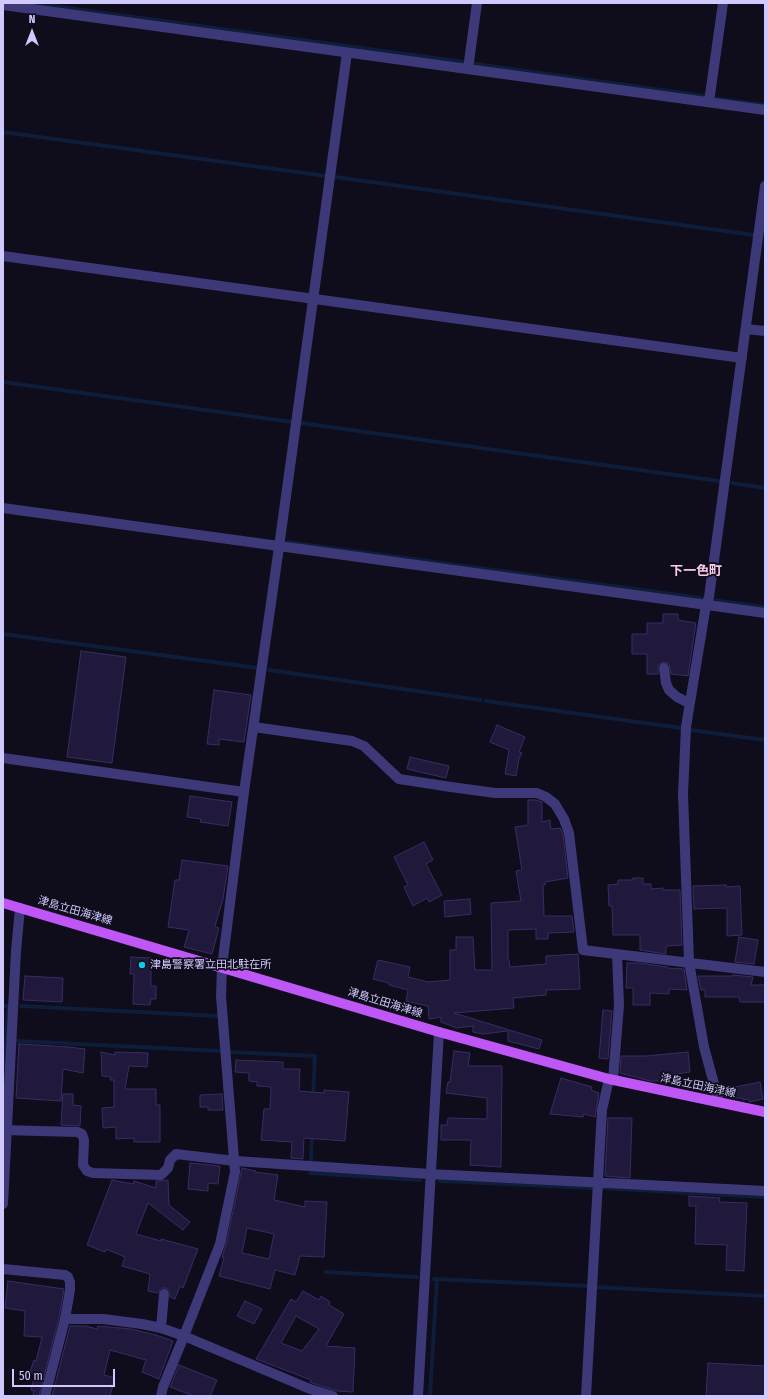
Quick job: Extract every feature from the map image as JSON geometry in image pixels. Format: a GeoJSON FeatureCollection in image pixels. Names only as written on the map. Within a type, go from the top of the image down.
{"type":"FeatureCollection","features":[{"type":"Feature","properties":{"kind":"main road","name":"津島立田海津線"},"geometry":{"type":"LineString","coordinates":[[3,903],[439,1032],[611,1080],[765,1112]]}},
{"type":"Feature","properties":{"kind":"street"},"geometry":{"type":"LineString","coordinates":[[468,69],[477,3]]}},
{"type":"Feature","properties":{"kind":"street"},"geometry":{"type":"LineString","coordinates":[[709,102],[723,3]]}},
{"type":"Feature","properties":{"kind":"street"},"geometry":{"type":"LineString","coordinates":[[3,6],[765,110]]}},
{"type":"Feature","properties":{"kind":"street"},"geometry":{"type":"LineString","coordinates":[[161,1396],[163,1387],[220,1244],[235,1172],[221,1004],[222,967],[244,792],[347,52]]}},
{"type":"Feature","properties":{"kind":"street"},"geometry":{"type":"LineString","coordinates":[[719,1102],[704,1047],[689,962],[683,794],[686,727],[706,605],[709,597],[765,186]]}},
{"type":"Feature","properties":{"kind":"street"},"geometry":{"type":"LineString","coordinates":[[3,256],[742,358]]}},
{"type":"Feature","properties":{"kind":"street"},"geometry":{"type":"LineString","coordinates":[[746,329],[765,331]]}},
{"type":"Feature","properties":{"kind":"street"},"geometry":{"type":"LineString","coordinates":[[3,508],[765,613]]}},
{"type":"Feature","properties":{"kind":"street"},"geometry":{"type":"LineString","coordinates":[[664,668],[666,684],[669,690],[677,697],[690,703]]}},
{"type":"Feature","properties":{"kind":"street"},"geometry":{"type":"LineString","coordinates":[[254,727],[352,741],[364,746],[399,779],[495,792],[536,793],[546,797],[555,804],[564,819],[569,833],[583,950],[765,972]]}},
{"type":"Feature","properties":{"kind":"street"},"geometry":{"type":"LineString","coordinates":[[3,758],[244,792]]}},
{"type":"Feature","properties":{"kind":"street"},"geometry":{"type":"LineString","coordinates":[[3,1204],[5,1130],[20,908]]}},
{"type":"Feature","properties":{"kind":"street"},"geometry":{"type":"LineString","coordinates":[[586,1396],[602,1110],[611,1080],[619,1005],[617,954]]}},
{"type":"Feature","properties":{"kind":"street"},"geometry":{"type":"LineString","coordinates":[[418,1396],[439,1032]]}},
{"type":"Feature","properties":{"kind":"street"},"geometry":{"type":"LineString","coordinates":[[5,1130],[77,1132],[82,1134],[84,1140],[83,1165],[87,1171],[93,1173],[161,1175],[168,1168],[170,1160],[176,1154],[235,1161],[430,1174],[765,1191]]}},
{"type":"Feature","properties":{"kind":"street"},"geometry":{"type":"LineString","coordinates":[[3,1269],[65,1275],[68,1277],[70,1282],[65,1319],[45,1396]]}},
{"type":"Feature","properties":{"kind":"street"},"geometry":{"type":"LineString","coordinates":[[161,1328],[164,1294]]}},
{"type":"Feature","properties":{"kind":"street"},"geometry":{"type":"LineString","coordinates":[[65,1319],[103,1319],[161,1328],[184,1336],[310,1389],[333,1396]]}},
{"type":"Feature","properties":{"kind":"building"},"geometry":{"type":"Polygon","coordinates":[[[663,614],[678,614],[678,620],[696,623],[688,676],[671,674],[669,664],[664,662],[658,665],[658,674],[647,674],[647,654],[632,654],[632,634],[647,634],[647,623],[663,623],[663,614]]]}},
{"type":"Feature","properties":{"kind":"building"},"geometry":{"type":"Polygon","coordinates":[[[81,651],[126,657],[112,763],[67,757],[81,651]]]}},
{"type":"Feature","properties":{"kind":"building"},"geometry":{"type":"Polygon","coordinates":[[[214,690],[251,695],[244,742],[219,739],[219,745],[207,744],[214,690]]]}},
{"type":"Feature","properties":{"kind":"building"},"geometry":{"type":"Polygon","coordinates":[[[497,725],[525,737],[519,752],[522,753],[519,759],[516,776],[505,774],[509,750],[490,742],[497,725]]]}},
{"type":"Feature","properties":{"kind":"building"},"geometry":{"type":"Polygon","coordinates":[[[410,757],[449,766],[446,778],[407,769],[410,757]]]}},
{"type":"Feature","properties":{"kind":"building"},"geometry":{"type":"Polygon","coordinates":[[[190,796],[232,802],[228,826],[200,822],[201,819],[187,817],[190,796]]]}},
{"type":"Feature","properties":{"kind":"building"},"geometry":{"type":"Polygon","coordinates":[[[528,800],[542,802],[542,822],[550,820],[551,829],[560,828],[563,834],[568,878],[545,882],[545,885],[543,885],[544,916],[572,916],[574,932],[548,933],[548,939],[536,939],[536,929],[508,930],[508,960],[510,967],[546,964],[546,956],[578,954],[580,989],[546,990],[546,995],[513,998],[514,1008],[454,1013],[542,1040],[539,1049],[508,1041],[508,1031],[482,1034],[473,1032],[473,1026],[457,1028],[441,1022],[441,1017],[429,1019],[428,1006],[406,1001],[408,990],[373,979],[378,960],[410,967],[408,977],[428,982],[450,980],[450,950],[456,950],[456,937],[473,937],[475,970],[492,970],[491,903],[521,901],[516,871],[522,870],[515,827],[528,825],[528,800]]]}},
{"type":"Feature","properties":{"kind":"building"},"geometry":{"type":"Polygon","coordinates":[[[424,842],[433,860],[426,864],[442,895],[429,902],[427,898],[413,906],[404,887],[408,885],[394,857],[424,842]]]}},
{"type":"Feature","properties":{"kind":"building"},"geometry":{"type":"Polygon","coordinates":[[[182,860],[228,866],[223,899],[215,926],[219,928],[212,954],[184,947],[189,930],[168,927],[175,880],[179,880],[182,860]]]}},
{"type":"Feature","properties":{"kind":"building"},"geometry":{"type":"Polygon","coordinates":[[[633,878],[643,878],[643,884],[651,884],[651,889],[663,888],[663,890],[680,890],[682,945],[666,946],[666,954],[640,950],[640,935],[613,935],[612,906],[609,906],[608,885],[618,884],[618,880],[633,880],[633,878]]]}},
{"type":"Feature","properties":{"kind":"building"},"geometry":{"type":"Polygon","coordinates":[[[726,885],[726,887],[740,886],[742,935],[727,936],[727,908],[694,909],[693,886],[726,885]]]}},
{"type":"Feature","properties":{"kind":"building"},"geometry":{"type":"Polygon","coordinates":[[[470,899],[471,914],[445,917],[444,901],[470,899]]]}},
{"type":"Feature","properties":{"kind":"building"},"geometry":{"type":"Polygon","coordinates":[[[739,937],[758,940],[754,964],[735,962],[739,937]]]}},
{"type":"Feature","properties":{"kind":"building"},"geometry":{"type":"Polygon","coordinates":[[[131,957],[151,958],[151,986],[156,986],[156,999],[151,999],[150,1005],[133,1004],[134,974],[130,974],[131,957]]]}},
{"type":"Feature","properties":{"kind":"building"},"geometry":{"type":"Polygon","coordinates":[[[627,963],[640,963],[667,968],[684,969],[687,990],[669,989],[669,994],[650,993],[650,1005],[633,1005],[633,988],[626,988],[627,963]]]}},
{"type":"Feature","properties":{"kind":"building"},"geometry":{"type":"Polygon","coordinates":[[[733,975],[753,977],[751,985],[765,985],[765,1002],[740,1002],[739,997],[705,997],[705,990],[701,990],[698,976],[733,975]]]}},
{"type":"Feature","properties":{"kind":"building"},"geometry":{"type":"Polygon","coordinates":[[[25,976],[63,978],[62,1002],[23,1000],[25,976]]]}},
{"type":"Feature","properties":{"kind":"building"},"geometry":{"type":"Polygon","coordinates":[[[603,1010],[612,1011],[608,1059],[599,1058],[603,1010]]]}},
{"type":"Feature","properties":{"kind":"building"},"geometry":{"type":"Polygon","coordinates":[[[19,1044],[85,1049],[83,1073],[63,1069],[61,1101],[16,1098],[19,1044]]]}},
{"type":"Feature","properties":{"kind":"building"},"geometry":{"type":"Polygon","coordinates":[[[454,1051],[470,1053],[468,1066],[502,1066],[501,1167],[470,1165],[471,1140],[441,1140],[441,1125],[447,1125],[448,1118],[487,1119],[487,1098],[446,1093],[448,1082],[450,1082],[454,1051]]]}},
{"type":"Feature","properties":{"kind":"building"},"geometry":{"type":"Polygon","coordinates":[[[101,1052],[115,1055],[115,1052],[148,1053],[147,1067],[129,1066],[125,1089],[156,1089],[156,1105],[160,1105],[160,1142],[134,1142],[134,1138],[116,1139],[116,1127],[103,1128],[102,1108],[114,1107],[114,1080],[110,1080],[111,1077],[102,1076],[101,1052]]]}},
{"type":"Feature","properties":{"kind":"building"},"geometry":{"type":"Polygon","coordinates":[[[688,1052],[690,1072],[662,1076],[662,1081],[650,1081],[620,1073],[621,1056],[646,1056],[688,1052]]]}},
{"type":"Feature","properties":{"kind":"building"},"geometry":{"type":"Polygon","coordinates":[[[236,1060],[283,1062],[283,1069],[300,1069],[299,1091],[324,1093],[324,1090],[349,1092],[345,1141],[304,1138],[303,1159],[291,1158],[292,1142],[261,1140],[264,1109],[270,1109],[271,1087],[257,1086],[257,1082],[249,1081],[249,1073],[235,1072],[236,1060]]]}},
{"type":"Feature","properties":{"kind":"building"},"geometry":{"type":"Polygon","coordinates":[[[561,1078],[592,1087],[591,1090],[599,1093],[595,1117],[584,1114],[583,1117],[550,1114],[561,1078]]]}},
{"type":"Feature","properties":{"kind":"building"},"geometry":{"type":"Polygon","coordinates":[[[760,1082],[763,1099],[749,1102],[749,1099],[743,1100],[742,1098],[733,1098],[730,1088],[760,1082]]]}},
{"type":"Feature","properties":{"kind":"building"},"geometry":{"type":"Polygon","coordinates":[[[63,1094],[73,1094],[73,1105],[81,1106],[80,1126],[61,1125],[63,1094]]]}},
{"type":"Feature","properties":{"kind":"building"},"geometry":{"type":"Polygon","coordinates":[[[222,1094],[223,1110],[208,1110],[208,1107],[200,1107],[200,1095],[222,1094]]]}},
{"type":"Feature","properties":{"kind":"building"},"geometry":{"type":"Polygon","coordinates":[[[608,1118],[632,1118],[630,1178],[605,1176],[608,1118]]]}},
{"type":"Feature","properties":{"kind":"building"},"geometry":{"type":"Polygon","coordinates":[[[190,1163],[220,1166],[218,1184],[208,1183],[208,1191],[188,1189],[190,1163]]]}},
{"type":"Feature","properties":{"kind":"building"},"geometry":{"type":"Polygon","coordinates":[[[242,1168],[256,1171],[255,1172],[278,1175],[274,1200],[305,1207],[305,1201],[327,1202],[324,1257],[300,1256],[295,1275],[275,1270],[270,1289],[219,1276],[224,1257],[222,1257],[226,1245],[242,1168]],[[247,1228],[242,1253],[269,1259],[274,1234],[247,1228]]]}},
{"type":"Feature","properties":{"kind":"building"},"geometry":{"type":"Polygon","coordinates":[[[112,1180],[133,1184],[134,1181],[156,1188],[156,1181],[168,1180],[169,1205],[190,1222],[183,1230],[148,1203],[136,1234],[198,1249],[183,1288],[180,1286],[175,1299],[170,1297],[170,1291],[165,1288],[161,1288],[158,1293],[148,1291],[150,1274],[122,1266],[125,1257],[106,1249],[105,1252],[87,1245],[112,1180]]]}},
{"type":"Feature","properties":{"kind":"building"},"geometry":{"type":"Polygon","coordinates":[[[689,1196],[720,1198],[719,1202],[747,1203],[744,1271],[726,1270],[727,1245],[695,1244],[696,1206],[689,1206],[689,1196]]]}},
{"type":"Feature","properties":{"kind":"building"},"geometry":{"type":"Polygon","coordinates":[[[8,1281],[64,1289],[59,1318],[39,1396],[33,1396],[34,1391],[31,1390],[35,1374],[30,1372],[34,1360],[36,1361],[42,1337],[24,1336],[25,1311],[5,1308],[8,1281]]]}},
{"type":"Feature","properties":{"kind":"building"},"geometry":{"type":"Polygon","coordinates":[[[303,1291],[319,1300],[321,1296],[330,1302],[329,1305],[344,1314],[326,1346],[355,1348],[353,1392],[337,1391],[312,1383],[310,1382],[311,1380],[256,1359],[291,1299],[296,1302],[303,1291]],[[296,1316],[281,1343],[302,1351],[319,1329],[296,1316]]]}},
{"type":"Feature","properties":{"kind":"building"},"geometry":{"type":"Polygon","coordinates":[[[245,1301],[262,1309],[254,1324],[237,1316],[245,1301]]]}},
{"type":"Feature","properties":{"kind":"building"},"geometry":{"type":"Polygon","coordinates":[[[70,1326],[86,1326],[97,1329],[98,1326],[131,1329],[173,1341],[159,1379],[142,1372],[146,1360],[110,1350],[104,1375],[115,1378],[110,1396],[52,1396],[70,1326]]]}},
{"type":"Feature","properties":{"kind":"building"},"geometry":{"type":"Polygon","coordinates":[[[708,1363],[765,1366],[765,1396],[706,1396],[708,1363]]]}},
{"type":"Feature","properties":{"kind":"building"},"geometry":{"type":"Polygon","coordinates":[[[179,1365],[217,1380],[210,1396],[194,1396],[170,1387],[179,1365]]]}},
{"type":"Feature","properties":{"kind":"waterway"},"geometry":{"type":"LineString","coordinates":[[31,3],[464,62]]}},
{"type":"Feature","properties":{"kind":"waterway"},"geometry":{"type":"LineString","coordinates":[[475,64],[705,96]]}},
{"type":"Feature","properties":{"kind":"waterway"},"geometry":{"type":"LineString","coordinates":[[713,98],[765,105]]}},
{"type":"Feature","properties":{"kind":"waterway"},"geometry":{"type":"LineString","coordinates":[[3,132],[326,176]]}},
{"type":"Feature","properties":{"kind":"waterway"},"geometry":{"type":"LineString","coordinates":[[335,177],[754,235]]}},
{"type":"Feature","properties":{"kind":"waterway"},"geometry":{"type":"LineString","coordinates":[[3,382],[292,422]]}},
{"type":"Feature","properties":{"kind":"waterway"},"geometry":{"type":"LineString","coordinates":[[301,423],[719,481]]}},
{"type":"Feature","properties":{"kind":"waterway"},"geometry":{"type":"LineString","coordinates":[[732,483],[765,488]]}},
{"type":"Feature","properties":{"kind":"waterway"},"geometry":{"type":"LineString","coordinates":[[287,542],[701,598]]}},
{"type":"Feature","properties":{"kind":"waterway"},"geometry":{"type":"LineString","coordinates":[[712,600],[765,607]]}},
{"type":"Feature","properties":{"kind":"waterway"},"geometry":{"type":"LineString","coordinates":[[3,634],[258,668]]}},
{"type":"Feature","properties":{"kind":"waterway"},"geometry":{"type":"LineString","coordinates":[[269,670],[480,700]]}},
{"type":"Feature","properties":{"kind":"waterway"},"geometry":{"type":"LineString","coordinates":[[486,701],[681,728]]}},
{"type":"Feature","properties":{"kind":"waterway"},"geometry":{"type":"LineString","coordinates":[[690,730],[765,740]]}},
{"type":"Feature","properties":{"kind":"waterway"},"geometry":{"type":"LineString","coordinates":[[3,1006],[8,1006],[3,1087]]}},
{"type":"Feature","properties":{"kind":"waterway"},"geometry":{"type":"LineString","coordinates":[[21,1006],[218,1016]]}},
{"type":"Feature","properties":{"kind":"waterway"},"geometry":{"type":"LineString","coordinates":[[18,1041],[220,1051]]}},
{"type":"Feature","properties":{"kind":"waterway"},"geometry":{"type":"LineString","coordinates":[[230,1052],[315,1056],[313,1096]]}},
{"type":"Feature","properties":{"kind":"waterway"},"geometry":{"type":"LineString","coordinates":[[311,1160],[312,1133]]}},
{"type":"Feature","properties":{"kind":"waterway"},"geometry":{"type":"LineString","coordinates":[[310,1173],[420,1180]]}},
{"type":"Feature","properties":{"kind":"waterway"},"geometry":{"type":"LineString","coordinates":[[440,1181],[594,1188]]}},
{"type":"Feature","properties":{"kind":"waterway"},"geometry":{"type":"LineString","coordinates":[[601,1188],[765,1197]]}},
{"type":"Feature","properties":{"kind":"waterway"},"geometry":{"type":"LineString","coordinates":[[326,1272],[417,1277]]}},
{"type":"Feature","properties":{"kind":"waterway"},"geometry":{"type":"LineString","coordinates":[[434,1279],[589,1286]]}},
{"type":"Feature","properties":{"kind":"waterway"},"geometry":{"type":"LineString","coordinates":[[430,1396],[437,1279]]}},
{"type":"Feature","properties":{"kind":"waterway"},"geometry":{"type":"LineString","coordinates":[[595,1287],[765,1296]]}},
{"type":"Feature","properties":{"kind":"place","name":"津島警察署立田北駐在所"},"geometry":{"type":"Point","coordinates":[142,965]}},
{"type":"Feature","properties":{"kind":"district","name":"下一色町"},"geometry":{"type":"Point","coordinates":[696,571]}}]}
